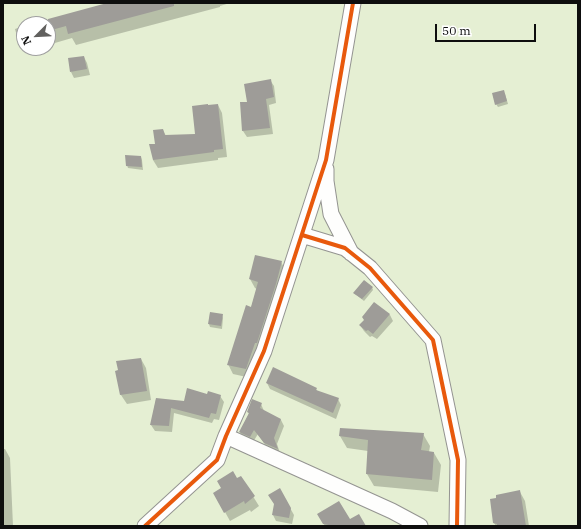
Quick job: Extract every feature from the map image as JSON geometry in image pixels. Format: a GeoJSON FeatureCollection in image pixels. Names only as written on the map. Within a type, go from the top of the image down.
{"type":"FeatureCollection","features":[{"type":"Feature","properties":{"kind":"street"},"geometry":{"type":"LineString","coordinates":[[152,523],[218,460],[226,436],[264,351],[326,160],[353,3]]}},
{"type":"Feature","properties":{"kind":"street"},"geometry":{"type":"LineString","coordinates":[[326,160],[326,181],[331,214],[351,253]]}},
{"type":"Feature","properties":{"kind":"street"},"geometry":{"type":"LineString","coordinates":[[302,235],[345,248],[370,268],[433,340],[458,460],[457,526]]}},
{"type":"Feature","properties":{"kind":"street"},"geometry":{"type":"LineString","coordinates":[[226,436],[392,511],[420,526]]}},
{"type":"Feature","properties":{"kind":"green space"},"geometry":{"type":"Polygon","coordinates":[[[3,3],[578,3],[578,526],[3,526],[3,3]]]}},
{"type":"Feature","properties":{"kind":"building"},"geometry":{"type":"Polygon","coordinates":[[[107,3],[174,3],[174,6],[68,34],[66,26],[56,29],[56,17],[107,3]]]}},
{"type":"Feature","properties":{"kind":"building"},"geometry":{"type":"Polygon","coordinates":[[[84,56],[87,69],[70,72],[68,58],[84,56]]]}},
{"type":"Feature","properties":{"kind":"building"},"geometry":{"type":"Polygon","coordinates":[[[271,79],[274,97],[266,99],[270,128],[242,131],[240,102],[247,102],[244,84],[271,79]]]}},
{"type":"Feature","properties":{"kind":"building"},"geometry":{"type":"Polygon","coordinates":[[[504,90],[507,101],[495,105],[492,93],[504,90]]]}},
{"type":"Feature","properties":{"kind":"building"},"geometry":{"type":"Polygon","coordinates":[[[218,104],[223,149],[214,150],[214,152],[153,160],[149,144],[155,144],[153,130],[163,129],[165,135],[195,134],[192,106],[218,104]]]}},
{"type":"Feature","properties":{"kind":"building"},"geometry":{"type":"Polygon","coordinates":[[[125,155],[141,156],[142,167],[126,166],[125,155]]]}},
{"type":"Feature","properties":{"kind":"building"},"geometry":{"type":"Polygon","coordinates":[[[255,255],[282,261],[257,343],[255,343],[246,369],[227,365],[246,305],[251,307],[258,282],[249,279],[255,255]]]}},
{"type":"Feature","properties":{"kind":"building"},"geometry":{"type":"Polygon","coordinates":[[[364,280],[373,287],[362,299],[353,293],[364,280]]]}},
{"type":"Feature","properties":{"kind":"building"},"geometry":{"type":"Polygon","coordinates":[[[374,302],[390,314],[373,334],[368,330],[366,331],[359,325],[364,320],[362,317],[374,302]]]}},
{"type":"Feature","properties":{"kind":"building"},"geometry":{"type":"Polygon","coordinates":[[[210,312],[223,314],[221,326],[208,324],[210,312]]]}},
{"type":"Feature","properties":{"kind":"building"},"geometry":{"type":"Polygon","coordinates":[[[141,358],[147,391],[120,395],[115,371],[118,370],[116,361],[141,358]]]}},
{"type":"Feature","properties":{"kind":"building"},"geometry":{"type":"Polygon","coordinates":[[[273,367],[317,388],[316,390],[339,398],[333,413],[266,383],[273,367]]]}},
{"type":"Feature","properties":{"kind":"building"},"geometry":{"type":"Polygon","coordinates":[[[187,388],[207,394],[208,391],[221,395],[216,414],[211,413],[209,418],[171,408],[169,426],[150,425],[156,398],[184,401],[187,388]]]}},
{"type":"Feature","properties":{"kind":"building"},"geometry":{"type":"Polygon","coordinates":[[[252,399],[262,403],[260,408],[281,419],[274,438],[278,449],[264,443],[254,430],[250,437],[239,432],[249,413],[247,412],[252,399]]]}},
{"type":"Feature","properties":{"kind":"building"},"geometry":{"type":"Polygon","coordinates":[[[340,428],[424,433],[421,450],[434,452],[432,480],[366,474],[368,440],[339,436],[340,428]]]}},
{"type":"Feature","properties":{"kind":"building"},"geometry":{"type":"Polygon","coordinates":[[[233,471],[237,478],[241,476],[255,496],[245,504],[244,501],[224,513],[213,493],[221,488],[217,481],[233,471]]]}},
{"type":"Feature","properties":{"kind":"building"},"geometry":{"type":"Polygon","coordinates":[[[280,488],[291,508],[289,518],[272,515],[274,504],[268,495],[280,488]]]}},
{"type":"Feature","properties":{"kind":"building"},"geometry":{"type":"Polygon","coordinates":[[[520,490],[526,526],[497,526],[497,524],[493,523],[490,499],[496,498],[496,495],[520,490]]]}},
{"type":"Feature","properties":{"kind":"building"},"geometry":{"type":"Polygon","coordinates":[[[339,501],[350,519],[359,514],[366,526],[334,526],[323,524],[317,514],[339,501]]]}},
{"type":"Feature","properties":{"kind":"cycle path"},"geometry":{"type":"LineString","coordinates":[[145,526],[217,460],[226,436],[264,351],[326,160],[353,3]]}},
{"type":"Feature","properties":{"kind":"cycle path"},"geometry":{"type":"LineString","coordinates":[[302,235],[345,248],[370,268],[433,340],[458,460],[457,526]]}}]}
